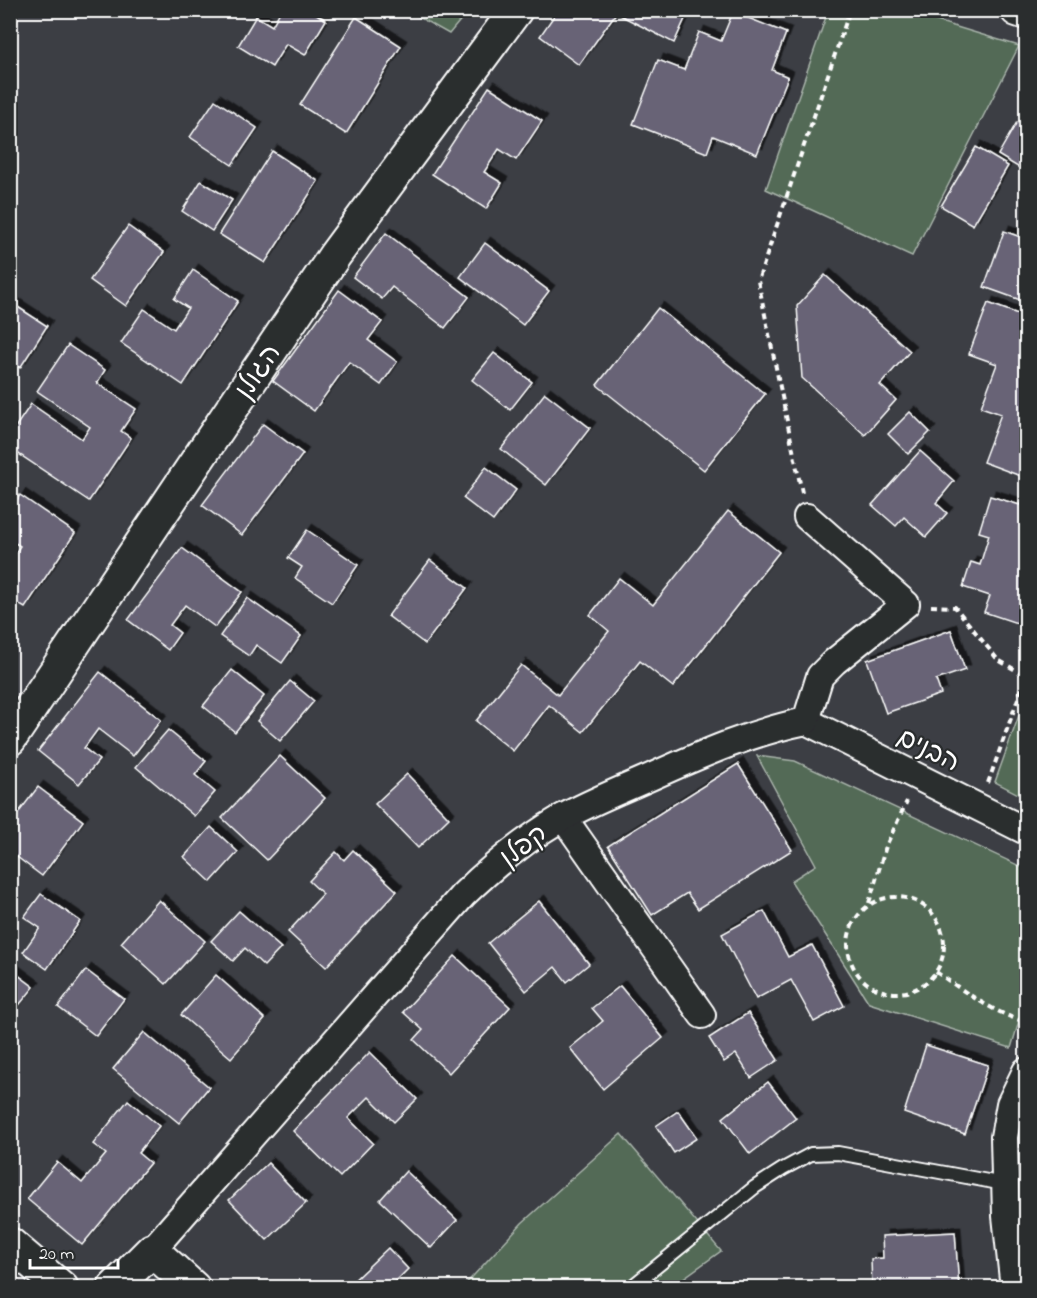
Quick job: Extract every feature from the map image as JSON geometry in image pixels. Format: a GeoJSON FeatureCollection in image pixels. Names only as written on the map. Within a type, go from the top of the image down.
{"type":"FeatureCollection","features":[{"type":"Feature","properties":{"kind":"street","name":"הגולן"},"geometry":{"type":"LineString","coordinates":[[10,739],[334,255],[516,10]]}},
{"type":"Feature","properties":{"kind":"street"},"geometry":{"type":"LineString","coordinates":[[1017,10],[1026,13]]}},
{"type":"Feature","properties":{"kind":"street"},"geometry":{"type":"LineString","coordinates":[[806,722],[819,676],[906,604],[807,517]]}},
{"type":"Feature","properties":{"kind":"street","name":"הבנים"},"geometry":{"type":"LineString","coordinates":[[806,722],[1026,831]]}},
{"type":"Feature","properties":{"kind":"street","name":"קפלן"},"geometry":{"type":"LineString","coordinates":[[114,1287],[152,1250],[463,895],[500,859],[563,817],[727,744],[771,729],[806,722]]}},
{"type":"Feature","properties":{"kind":"street"},"geometry":{"type":"LineString","coordinates":[[563,817],[702,1014]]}},
{"type":"Feature","properties":{"kind":"street"},"geometry":{"type":"LineString","coordinates":[[1014,1287],[1004,1185],[1004,1137],[1010,1104],[1026,1071]]}},
{"type":"Feature","properties":{"kind":"street"},"geometry":{"type":"LineString","coordinates":[[10,1244],[62,1287]]}},
{"type":"Feature","properties":{"kind":"street"},"geometry":{"type":"LineString","coordinates":[[152,1250],[194,1287]]}},
{"type":"Feature","properties":{"kind":"lane"},"geometry":{"type":"LineString","coordinates":[[630,1287],[755,1187],[811,1154],[838,1153],[1004,1185]]}},
{"type":"Feature","properties":{"kind":"path"},"geometry":{"type":"LineString","coordinates":[[807,517],[759,281],[850,10]]}},
{"type":"Feature","properties":{"kind":"path"},"geometry":{"type":"LineString","coordinates":[[906,604],[955,607],[998,660],[1026,676],[979,807]]}},
{"type":"Feature","properties":{"kind":"path"},"geometry":{"type":"LineString","coordinates":[[869,904],[886,846],[918,777]]}},
{"type":"Feature","properties":{"kind":"path"},"geometry":{"type":"LineString","coordinates":[[885,897],[902,897],[918,902],[933,914],[941,928],[944,945],[941,962],[936,972],[924,984],[909,991],[892,993],[871,987],[858,976],[850,961],[847,945],[850,928],[857,916],[869,904],[885,897]]}},
{"type":"Feature","properties":{"kind":"path"},"geometry":{"type":"LineString","coordinates":[[936,972],[977,999],[1013,1018],[1026,1022]]}},
{"type":"Feature","properties":{"kind":"green space"},"geometry":{"type":"Polygon","coordinates":[[[408,11],[468,11],[449,34],[408,11]]]}},
{"type":"Feature","properties":{"kind":"green space"},"geometry":{"type":"Polygon","coordinates":[[[828,11],[904,11],[1019,46],[912,256],[766,189],[828,11]]]}},
{"type":"Feature","properties":{"kind":"green space"},"geometry":{"type":"Polygon","coordinates":[[[1026,696],[1026,798],[995,782],[1026,696]]]}},
{"type":"Feature","properties":{"kind":"green space"},"geometry":{"type":"Polygon","coordinates":[[[757,756],[795,761],[1026,869],[1026,998],[1011,1048],[869,1003],[791,881],[816,865],[757,756]]]}},
{"type":"Feature","properties":{"kind":"green space"},"geometry":{"type":"Polygon","coordinates":[[[621,1134],[721,1251],[671,1287],[462,1288],[522,1223],[621,1134]]]}},
{"type":"Feature","properties":{"kind":"building"},"geometry":{"type":"Polygon","coordinates":[[[281,10],[310,10],[326,20],[305,55],[286,44],[272,67],[238,46],[256,16],[272,26],[281,10]]]}},
{"type":"Feature","properties":{"kind":"building"},"geometry":{"type":"Polygon","coordinates":[[[558,10],[689,10],[674,43],[616,13],[579,65],[540,36],[558,10]]]}},
{"type":"Feature","properties":{"kind":"building"},"geometry":{"type":"Polygon","coordinates":[[[733,12],[786,33],[772,70],[788,77],[757,154],[713,136],[707,153],[633,124],[658,60],[684,70],[699,32],[721,41],[733,12]]]}},
{"type":"Feature","properties":{"kind":"building"},"geometry":{"type":"Polygon","coordinates":[[[356,17],[401,46],[346,134],[300,105],[356,17]]]}},
{"type":"Feature","properties":{"kind":"building"},"geometry":{"type":"Polygon","coordinates":[[[489,87],[542,121],[516,160],[499,149],[484,172],[502,183],[486,209],[432,174],[489,87]]]}},
{"type":"Feature","properties":{"kind":"building"},"geometry":{"type":"Polygon","coordinates":[[[215,100],[257,128],[232,165],[190,137],[215,100]]]}},
{"type":"Feature","properties":{"kind":"building"},"geometry":{"type":"Polygon","coordinates":[[[1017,122],[1026,127],[1026,172],[998,155],[1017,122]]]}},
{"type":"Feature","properties":{"kind":"building"},"geometry":{"type":"Polygon","coordinates":[[[976,147],[1008,166],[973,225],[941,206],[976,147]]]}},
{"type":"Feature","properties":{"kind":"building"},"geometry":{"type":"Polygon","coordinates":[[[272,151],[318,181],[265,263],[219,234],[272,151]]]}},
{"type":"Feature","properties":{"kind":"building"},"geometry":{"type":"Polygon","coordinates":[[[201,181],[232,200],[212,231],[182,211],[201,181]]]}},
{"type":"Feature","properties":{"kind":"building"},"geometry":{"type":"Polygon","coordinates":[[[128,226],[164,252],[126,306],[90,280],[128,226]]]}},
{"type":"Feature","properties":{"kind":"building"},"geometry":{"type":"Polygon","coordinates":[[[1004,231],[1026,239],[1026,302],[984,287],[1004,231]]]}},
{"type":"Feature","properties":{"kind":"building"},"geometry":{"type":"Polygon","coordinates":[[[386,233],[469,297],[445,328],[392,287],[382,299],[353,277],[386,233]]]}},
{"type":"Feature","properties":{"kind":"building"},"geometry":{"type":"Polygon","coordinates":[[[485,243],[549,291],[523,325],[460,277],[485,243]]]}},
{"type":"Feature","properties":{"kind":"building"},"geometry":{"type":"Polygon","coordinates":[[[193,270],[238,301],[183,385],[121,343],[144,309],[174,329],[188,308],[174,299],[193,270]]]}},
{"type":"Feature","properties":{"kind":"building"},"geometry":{"type":"Polygon","coordinates":[[[825,275],[910,351],[880,385],[896,400],[865,435],[802,378],[797,306],[825,275]]]}},
{"type":"Feature","properties":{"kind":"building"},"geometry":{"type":"Polygon","coordinates":[[[339,290],[382,322],[368,340],[397,362],[381,385],[349,362],[314,411],[273,381],[339,290]]]}},
{"type":"Feature","properties":{"kind":"building"},"geometry":{"type":"Polygon","coordinates":[[[10,302],[47,326],[20,368],[10,362],[10,302]]]}},
{"type":"Feature","properties":{"kind":"building"},"geometry":{"type":"Polygon","coordinates":[[[988,303],[1026,317],[1026,348],[1020,364],[1026,367],[1026,414],[1022,427],[1026,429],[1026,478],[983,462],[1001,414],[981,407],[997,364],[969,354],[988,303]]]}},
{"type":"Feature","properties":{"kind":"building"},"geometry":{"type":"Polygon","coordinates":[[[658,308],[765,394],[704,470],[597,385],[658,308]]]}},
{"type":"Feature","properties":{"kind":"building"},"geometry":{"type":"Polygon","coordinates":[[[68,345],[105,370],[97,383],[136,409],[121,431],[131,438],[89,501],[10,448],[10,435],[31,404],[82,439],[90,427],[37,391],[68,345]]]}},
{"type":"Feature","properties":{"kind":"building"},"geometry":{"type":"Polygon","coordinates":[[[494,353],[532,382],[510,410],[472,380],[494,353]]]}},
{"type":"Feature","properties":{"kind":"building"},"geometry":{"type":"Polygon","coordinates":[[[545,393],[590,428],[546,485],[501,449],[545,393]]]}},
{"type":"Feature","properties":{"kind":"building"},"geometry":{"type":"Polygon","coordinates":[[[910,412],[930,432],[908,454],[888,434],[910,412]]]}},
{"type":"Feature","properties":{"kind":"building"},"geometry":{"type":"Polygon","coordinates":[[[263,424],[303,454],[242,535],[202,505],[263,424]]]}},
{"type":"Feature","properties":{"kind":"building"},"geometry":{"type":"Polygon","coordinates":[[[920,451],[954,481],[936,503],[947,513],[926,537],[904,517],[896,526],[872,505],[920,451]]]}},
{"type":"Feature","properties":{"kind":"building"},"geometry":{"type":"Polygon","coordinates":[[[486,467],[516,490],[493,521],[463,498],[486,467]]]}},
{"type":"Feature","properties":{"kind":"building"},"geometry":{"type":"Polygon","coordinates":[[[1023,494],[1026,495],[1026,626],[984,612],[990,596],[963,587],[971,562],[980,565],[989,535],[979,532],[990,496],[1020,505],[1023,494]]]}},
{"type":"Feature","properties":{"kind":"building"},"geometry":{"type":"Polygon","coordinates":[[[20,495],[75,533],[25,608],[10,599],[10,561],[20,546],[10,540],[10,510],[20,495]]]}},
{"type":"Feature","properties":{"kind":"building"},"geometry":{"type":"Polygon","coordinates":[[[728,511],[779,552],[673,687],[640,661],[583,732],[549,705],[513,751],[476,721],[521,665],[558,695],[609,631],[590,615],[619,578],[653,605],[728,511]]]}},
{"type":"Feature","properties":{"kind":"building"},"geometry":{"type":"Polygon","coordinates":[[[307,530],[358,565],[332,603],[295,578],[302,567],[288,558],[307,530]]]}},
{"type":"Feature","properties":{"kind":"building"},"geometry":{"type":"Polygon","coordinates":[[[182,548],[242,592],[215,627],[185,605],[170,625],[180,633],[168,650],[128,620],[182,548]]]}},
{"type":"Feature","properties":{"kind":"building"},"geometry":{"type":"Polygon","coordinates":[[[430,560],[467,588],[425,644],[388,616],[430,560]]]}},
{"type":"Feature","properties":{"kind":"building"},"geometry":{"type":"Polygon","coordinates":[[[247,598],[301,636],[282,663],[256,645],[249,656],[220,636],[247,598]]]}},
{"type":"Feature","properties":{"kind":"building"},"geometry":{"type":"Polygon","coordinates":[[[951,630],[965,670],[936,680],[941,694],[886,713],[867,660],[951,630]]]}},
{"type":"Feature","properties":{"kind":"building"},"geometry":{"type":"Polygon","coordinates":[[[232,670],[264,696],[235,732],[203,706],[232,670]]]}},
{"type":"Feature","properties":{"kind":"building"},"geometry":{"type":"Polygon","coordinates":[[[100,672],[161,720],[133,756],[98,729],[84,748],[99,760],[79,784],[38,751],[100,672]]]}},
{"type":"Feature","properties":{"kind":"building"},"geometry":{"type":"Polygon","coordinates":[[[290,681],[314,701],[280,741],[257,721],[290,681]]]}},
{"type":"Feature","properties":{"kind":"building"},"geometry":{"type":"Polygon","coordinates":[[[168,730],[206,761],[195,775],[215,792],[194,816],[136,767],[168,730]]]}},
{"type":"Feature","properties":{"kind":"building"},"geometry":{"type":"Polygon","coordinates":[[[280,756],[325,798],[267,860],[222,818],[280,756]]]}},
{"type":"Feature","properties":{"kind":"building"},"geometry":{"type":"Polygon","coordinates":[[[738,764],[792,850],[698,909],[687,893],[652,915],[608,846],[738,764]]]}},
{"type":"Feature","properties":{"kind":"building"},"geometry":{"type":"Polygon","coordinates":[[[407,774],[449,818],[418,848],[375,804],[407,774]]]}},
{"type":"Feature","properties":{"kind":"building"},"geometry":{"type":"Polygon","coordinates":[[[38,787],[83,821],[42,876],[13,854],[10,857],[10,818],[13,820],[38,787]]]}},
{"type":"Feature","properties":{"kind":"building"},"geometry":{"type":"Polygon","coordinates":[[[211,827],[238,852],[211,882],[184,857],[211,827]]]}},
{"type":"Feature","properties":{"kind":"building"},"geometry":{"type":"Polygon","coordinates":[[[353,850],[397,891],[326,967],[288,932],[323,894],[309,881],[336,852],[344,860],[353,850]]]}},
{"type":"Feature","properties":{"kind":"building"},"geometry":{"type":"Polygon","coordinates":[[[41,894],[80,921],[47,969],[23,952],[40,928],[24,917],[41,894]]]}},
{"type":"Feature","properties":{"kind":"building"},"geometry":{"type":"Polygon","coordinates":[[[159,900],[205,941],[166,984],[121,943],[159,900]]]}},
{"type":"Feature","properties":{"kind":"building"},"geometry":{"type":"Polygon","coordinates":[[[539,901],[589,964],[567,982],[555,967],[526,991],[488,943],[539,901]]]}},
{"type":"Feature","properties":{"kind":"building"},"geometry":{"type":"Polygon","coordinates":[[[239,911],[281,948],[264,966],[245,948],[233,961],[211,941],[239,911]]]}},
{"type":"Feature","properties":{"kind":"building"},"geometry":{"type":"Polygon","coordinates":[[[764,911],[788,957],[812,945],[844,1006],[814,1022],[791,980],[756,999],[722,934],[764,911]]]}},
{"type":"Feature","properties":{"kind":"building"},"geometry":{"type":"Polygon","coordinates":[[[455,956],[510,1007],[449,1073],[414,1040],[423,1030],[403,1012],[455,956]]]}},
{"type":"Feature","properties":{"kind":"building"},"geometry":{"type":"Polygon","coordinates":[[[10,969],[34,987],[10,1016],[10,969]]]}},
{"type":"Feature","properties":{"kind":"building"},"geometry":{"type":"Polygon","coordinates":[[[86,970],[124,999],[96,1036],[58,1007],[86,970]]]}},
{"type":"Feature","properties":{"kind":"building"},"geometry":{"type":"Polygon","coordinates":[[[216,975],[265,1019],[231,1058],[181,1015],[216,975]]]}},
{"type":"Feature","properties":{"kind":"building"},"geometry":{"type":"Polygon","coordinates":[[[620,986],[663,1038],[603,1089],[570,1048],[603,1021],[592,1008],[620,986]]]}},
{"type":"Feature","properties":{"kind":"building"},"geometry":{"type":"Polygon","coordinates":[[[748,1013],[778,1060],[751,1078],[736,1054],[724,1062],[709,1038],[748,1013]]]}},
{"type":"Feature","properties":{"kind":"building"},"geometry":{"type":"Polygon","coordinates":[[[144,1032],[209,1087],[179,1123],[113,1069],[144,1032]]]}},
{"type":"Feature","properties":{"kind":"building"},"geometry":{"type":"Polygon","coordinates":[[[926,1045],[988,1065],[965,1134],[904,1113],[926,1045]]]}},
{"type":"Feature","properties":{"kind":"building"},"geometry":{"type":"Polygon","coordinates":[[[370,1052],[417,1099],[394,1122],[369,1097],[348,1118],[373,1143],[340,1177],[293,1131],[370,1052]]]}},
{"type":"Feature","properties":{"kind":"building"},"geometry":{"type":"Polygon","coordinates":[[[768,1082],[796,1118],[750,1154],[723,1118],[768,1082]]]}},
{"type":"Feature","properties":{"kind":"building"},"geometry":{"type":"Polygon","coordinates":[[[128,1100],[159,1126],[138,1153],[150,1163],[82,1245],[27,1199],[57,1162],[82,1183],[106,1154],[93,1144],[128,1100]]]}},
{"type":"Feature","properties":{"kind":"building"},"geometry":{"type":"Polygon","coordinates":[[[678,1111],[697,1138],[674,1153],[656,1126],[678,1111]]]}},
{"type":"Feature","properties":{"kind":"building"},"geometry":{"type":"Polygon","coordinates":[[[268,1163],[306,1203],[267,1240],[229,1200],[268,1163]]]}},
{"type":"Feature","properties":{"kind":"building"},"geometry":{"type":"Polygon","coordinates":[[[406,1171],[457,1220],[431,1248],[380,1200],[406,1171]]]}},
{"type":"Feature","properties":{"kind":"building"},"geometry":{"type":"Polygon","coordinates":[[[955,1232],[959,1288],[872,1288],[871,1259],[883,1258],[882,1236],[955,1232]]]}},
{"type":"Feature","properties":{"kind":"building"},"geometry":{"type":"Polygon","coordinates":[[[388,1248],[408,1269],[392,1285],[394,1288],[346,1288],[388,1248]]]}}]}
